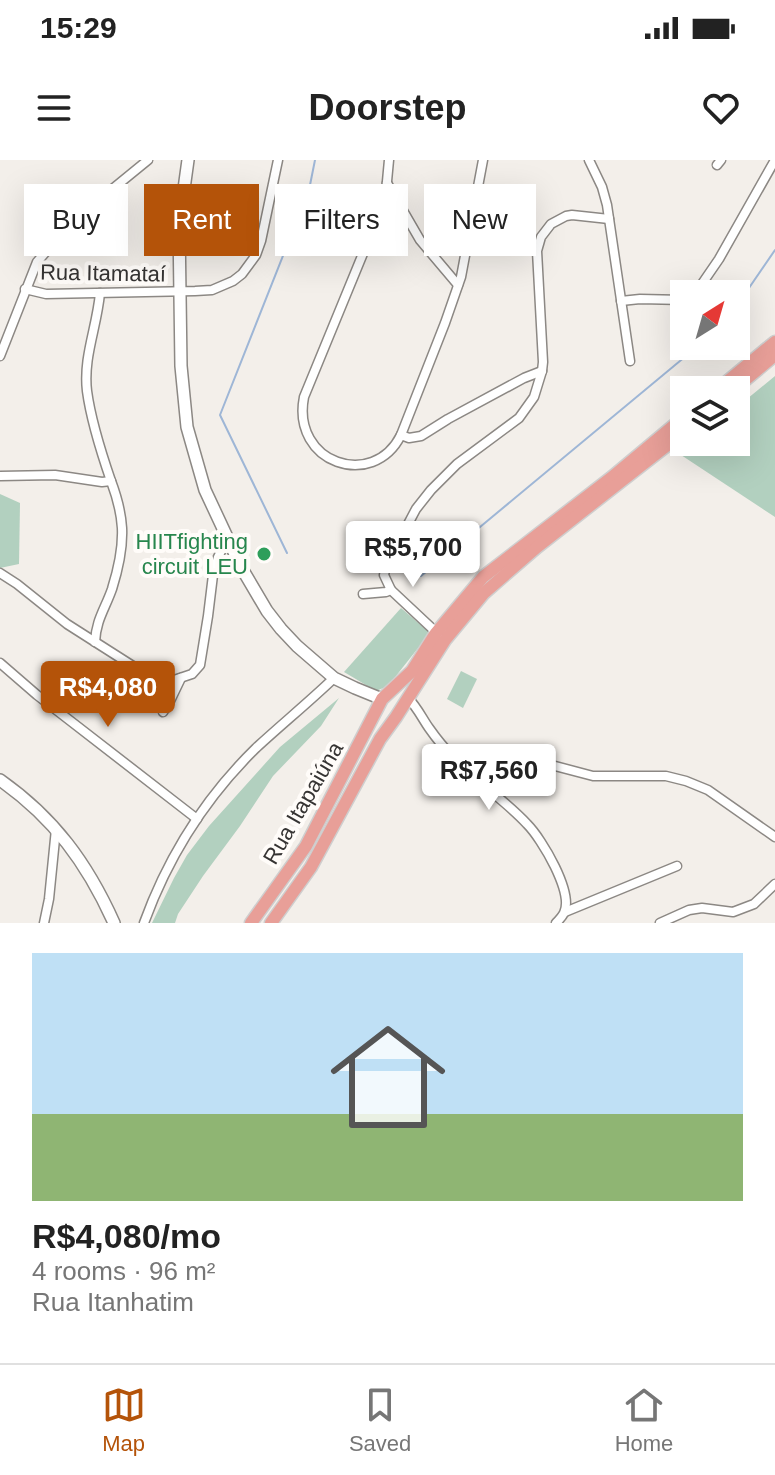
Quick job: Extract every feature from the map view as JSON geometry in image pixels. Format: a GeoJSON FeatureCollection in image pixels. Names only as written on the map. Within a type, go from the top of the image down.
{"type":"FeatureCollection","features":[{"type":"Feature","properties":{"kind":"main road"},"geometry":{"type":"LineString","coordinates":[[188,160],[179,225],[181,366],[187,427],[205,490],[227,540],[267,611],[281,629],[334,678],[382,699],[389,706],[390,712],[380,739]]}},
{"type":"Feature","properties":{"kind":"main road"},"geometry":{"type":"LineString","coordinates":[[734,376],[775,342]]}},
{"type":"Feature","properties":{"kind":"main road"},"geometry":{"type":"LineString","coordinates":[[750,376],[775,355]]}},
{"type":"Feature","properties":{"kind":"main road"},"geometry":{"type":"LineString","coordinates":[[440,636],[483,577],[670,429]]}},
{"type":"Feature","properties":{"kind":"main road"},"geometry":{"type":"LineString","coordinates":[[440,636],[537,547],[670,443]]}},
{"type":"Feature","properties":{"kind":"main road","name":"Rua Itapaiúna"},"geometry":{"type":"LineString","coordinates":[[251,923],[306,846],[382,699],[412,671],[440,636]]}},
{"type":"Feature","properties":{"kind":"main road","name":"Rua Itapaiúna"},"geometry":{"type":"LineString","coordinates":[[271,923],[311,867],[440,636]]}},
{"type":"Feature","properties":{"kind":"main road"},"geometry":{"type":"LineString","coordinates":[[355,688],[372,704],[374,713]]}},
{"type":"Feature","properties":{"kind":"main road"},"geometry":{"type":"LineString","coordinates":[[0,780],[56,828],[99,890],[114,923]]}},
{"type":"Feature","properties":{"kind":"main road"},"geometry":{"type":"LineString","coordinates":[[331,801],[338,811],[337,820]]}},
{"type":"Feature","properties":{"kind":"street"},"geometry":{"type":"LineString","coordinates":[[0,356],[37,262],[72,222],[148,160]]}},
{"type":"Feature","properties":{"kind":"street","name":"Rua Itamataí"},"geometry":{"type":"LineString","coordinates":[[25,289],[46,294],[181,292],[225,286],[242,274],[256,255],[278,160]]}},
{"type":"Feature","properties":{"kind":"street"},"geometry":{"type":"LineString","coordinates":[[389,160],[378,217],[304,397],[302,421],[305,433],[316,448],[333,460],[348,465],[375,461],[391,450],[401,435],[458,285],[483,160]]}},
{"type":"Feature","properties":{"kind":"street"},"geometry":{"type":"LineString","coordinates":[[589,160],[602,187],[609,219],[630,361]]}},
{"type":"Feature","properties":{"kind":"street"},"geometry":{"type":"LineString","coordinates":[[705,280],[775,160]]}},
{"type":"Feature","properties":{"kind":"street"},"geometry":{"type":"LineString","coordinates":[[387,182],[420,240],[458,285]]}},
{"type":"Feature","properties":{"kind":"street"},"geometry":{"type":"LineString","coordinates":[[440,636],[391,590],[384,575],[386,566],[416,509],[431,490],[457,464],[519,418],[534,397],[542,371],[537,251],[541,237],[551,224],[566,216],[609,219]]}},
{"type":"Feature","properties":{"kind":"street"},"geometry":{"type":"LineString","coordinates":[[95,642],[96,628],[111,591],[122,545],[119,503],[90,410],[86,375],[88,348],[100,293]]}},
{"type":"Feature","properties":{"kind":"street"},"geometry":{"type":"LineString","coordinates":[[621,301],[670,300]]}},
{"type":"Feature","properties":{"kind":"street"},"geometry":{"type":"LineString","coordinates":[[401,435],[409,438],[421,436],[542,371]]}},
{"type":"Feature","properties":{"kind":"street"},"geometry":{"type":"LineString","coordinates":[[0,476],[55,475],[111,481]]}},
{"type":"Feature","properties":{"kind":"street"},"geometry":{"type":"LineString","coordinates":[[0,573],[67,624],[150,676],[167,680],[181,678],[192,674],[200,665],[213,575],[227,540]]}},
{"type":"Feature","properties":{"kind":"street"},"geometry":{"type":"LineString","coordinates":[[363,594],[391,590]]}},
{"type":"Feature","properties":{"kind":"street"},"geometry":{"type":"LineString","coordinates":[[0,663],[197,819]]}},
{"type":"Feature","properties":{"kind":"street"},"geometry":{"type":"LineString","coordinates":[[163,712],[181,678]]}},
{"type":"Feature","properties":{"kind":"street"},"geometry":{"type":"LineString","coordinates":[[144,923],[188,830],[251,754],[334,678]]}},
{"type":"Feature","properties":{"kind":"street"},"geometry":{"type":"LineString","coordinates":[[405,702],[415,705],[428,727],[470,776],[528,824],[542,843],[564,888],[565,912]]}},
{"type":"Feature","properties":{"kind":"street"},"geometry":{"type":"LineString","coordinates":[[517,756],[593,776],[666,776],[686,781],[708,790],[775,837]]}},
{"type":"Feature","properties":{"kind":"street"},"geometry":{"type":"LineString","coordinates":[[44,923],[56,828]]}},
{"type":"Feature","properties":{"kind":"street"},"geometry":{"type":"LineString","coordinates":[[556,923],[565,912],[677,866]]}},
{"type":"Feature","properties":{"kind":"street"},"geometry":{"type":"LineString","coordinates":[[660,923],[689,910],[702,908],[733,912],[754,904],[775,884]]}},
{"type":"Feature","properties":{"kind":"green space"},"geometry":{"type":"Polygon","coordinates":[[[775,376],[775,517],[683,456],[750,456],[750,397],[775,376]]]}},
{"type":"Feature","properties":{"kind":"green space"},"geometry":{"type":"Polygon","coordinates":[[[0,494],[20,503],[19,564],[0,568],[0,494]]]}},
{"type":"Feature","properties":{"kind":"green space"},"geometry":{"type":"Polygon","coordinates":[[[401,608],[430,633],[388,686],[376,691],[344,672],[401,608]]]}},
{"type":"Feature","properties":{"kind":"green space"},"geometry":{"type":"Polygon","coordinates":[[[461,671],[477,679],[463,708],[447,699],[461,671]]]}},
{"type":"Feature","properties":{"kind":"green space"},"geometry":{"type":"Polygon","coordinates":[[[339,698],[321,726],[273,776],[203,876],[175,923],[152,923],[187,855],[209,826],[280,747],[339,698]]]}},
{"type":"Feature","properties":{"kind":"waterway"},"geometry":{"type":"LineString","coordinates":[[287,553],[220,415],[309,190],[315,160]]}},
{"type":"Feature","properties":{"kind":"waterway"},"geometry":{"type":"LineString","coordinates":[[750,287],[775,250]]}},
{"type":"Feature","properties":{"kind":"waterway"},"geometry":{"type":"LineString","coordinates":[[421,576],[681,360]]}},
{"type":"Feature","properties":{"kind":"place","name":"HIITfighting circuit LEU"},"geometry":{"type":"Point","coordinates":[264,554]}}]}
